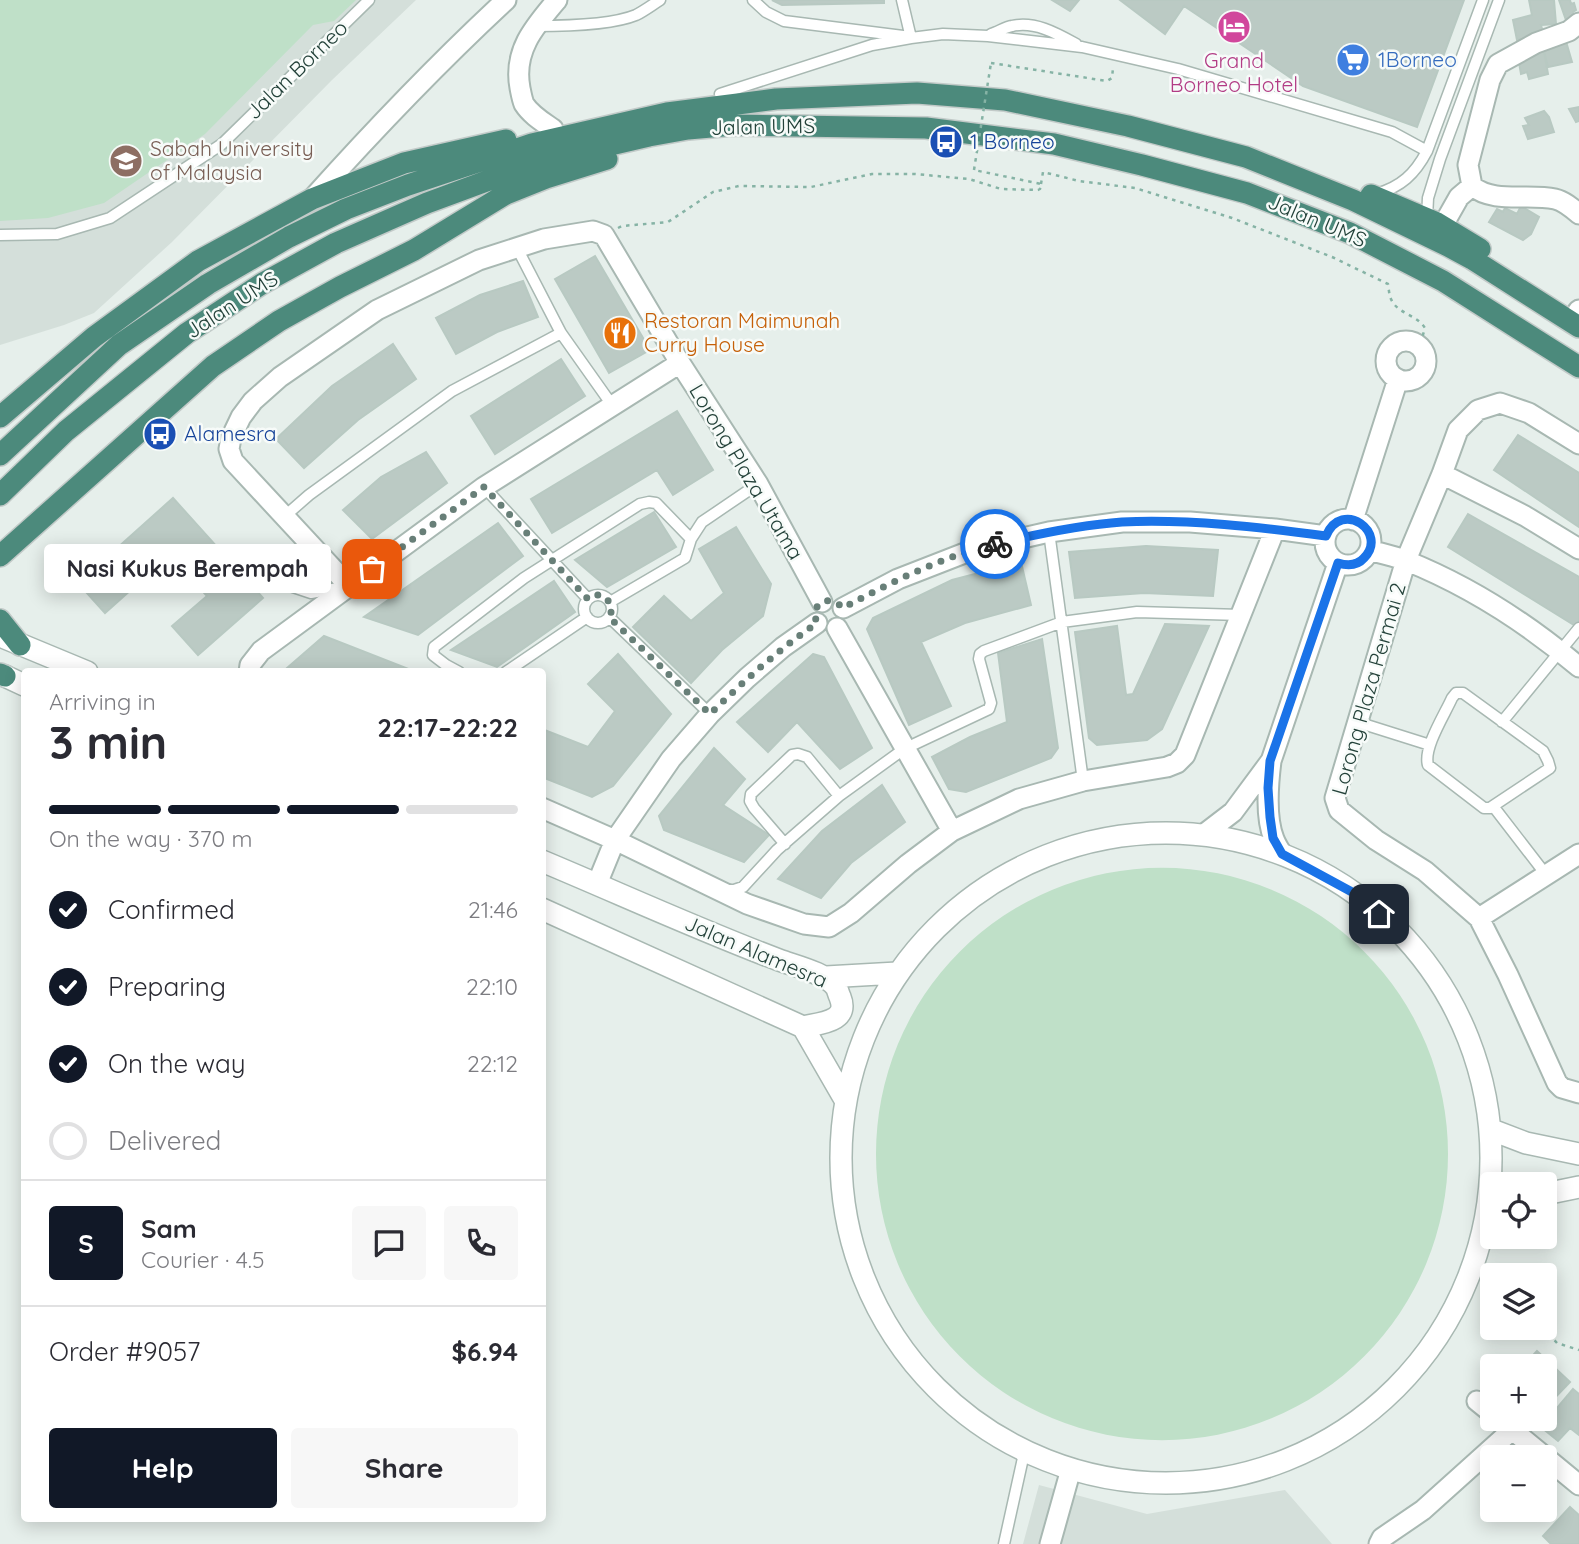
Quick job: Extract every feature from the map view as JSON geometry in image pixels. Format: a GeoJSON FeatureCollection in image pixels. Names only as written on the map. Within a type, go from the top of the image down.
{"type":"FeatureCollection","features":[{"type":"Feature","properties":{"kind":"highway","name":"Jalan UMS"},"geometry":{"type":"LineString","coordinates":[[0,455],[119,345],[208,284],[289,237],[346,209],[408,185],[532,144],[667,113],[776,99],[917,93],[1005,100],[1128,126],[1246,157],[1353,200],[1448,246],[1579,327]]}},
{"type":"Feature","properties":{"kind":"highway"},"geometry":{"type":"LineString","coordinates":[[0,417],[94,337],[198,261],[312,199],[404,163],[654,106],[720,94],[776,99]]}},
{"type":"Feature","properties":{"kind":"highway"},"geometry":{"type":"LineString","coordinates":[[0,555],[213,366],[279,321],[414,250],[506,194],[602,160],[697,138],[734,125]]}},
{"type":"Feature","properties":{"kind":"highway","name":"Jalan UMS"},"geometry":{"type":"LineString","coordinates":[[0,495],[66,432],[187,334],[263,283],[336,243],[427,203],[519,169],[649,136],[734,125],[926,128],[1054,144],[1247,193],[1350,233],[1432,275],[1579,368]]}},
{"type":"Feature","properties":{"kind":"highway"},"geometry":{"type":"LineString","coordinates":[[1269,166],[1321,174],[1435,223],[1579,311]]}},
{"type":"Feature","properties":{"kind":"highway"},"geometry":{"type":"LineString","coordinates":[[0,620],[10,640]]}},
{"type":"Feature","properties":{"kind":"street"},"geometry":{"type":"LineString","coordinates":[[312,199],[367,138],[506,0]]}},
{"type":"Feature","properties":{"kind":"street"},"geometry":{"type":"LineString","coordinates":[[553,129],[535,116],[523,102],[518,75],[520,53],[536,26],[557,0]]}},
{"type":"Feature","properties":{"kind":"street"},"geometry":{"type":"LineString","coordinates":[[1579,23],[1569,31],[1536,43],[1498,64],[1490,80],[1468,165],[1472,186],[1480,192],[1555,199],[1579,215]]}},
{"type":"Feature","properties":{"kind":"street"},"geometry":{"type":"LineString","coordinates":[[1435,223],[1472,186]]}},
{"type":"Feature","properties":{"kind":"street"},"geometry":{"type":"LineString","coordinates":[[349,586],[233,461],[229,449],[231,438],[241,417],[253,401],[280,377],[377,310],[480,260],[544,239],[593,231],[604,235]]}},
{"type":"Feature","properties":{"kind":"street","name":"Lorong Plaza Utama"},"geometry":{"type":"LineString","coordinates":[[604,235],[680,363],[758,484],[822,602]]}},
{"type":"Feature","properties":{"kind":"street"},"geometry":{"type":"LineString","coordinates":[[1406,342],[1418,345],[1425,356],[1425,369],[1410,381],[1398,379],[1389,370],[1387,357],[1390,351],[1394,346],[1406,342]]}},
{"type":"Feature","properties":{"kind":"street"},"geometry":{"type":"LineString","coordinates":[[249,668],[261,651],[484,487],[680,363]]}},
{"type":"Feature","properties":{"kind":"street"},"geometry":{"type":"LineString","coordinates":[[1353,520],[1398,379]]}},
{"type":"Feature","properties":{"kind":"street"},"geometry":{"type":"LineString","coordinates":[[1406,560],[1458,430],[1478,410],[1500,402],[1529,413],[1579,444]]}},
{"type":"Feature","properties":{"kind":"street"},"geometry":{"type":"LineString","coordinates":[[1442,474],[1525,516],[1579,549]]}},
{"type":"Feature","properties":{"kind":"street"},"geometry":{"type":"LineString","coordinates":[[1353,520],[1361,523],[1370,535],[1370,550],[1366,557],[1353,565],[1338,563],[1327,552],[1326,536],[1339,521],[1353,520]]}},
{"type":"Feature","properties":{"kind":"street"},"geometry":{"type":"LineString","coordinates":[[843,608],[898,579],[975,549],[1049,531],[1122,522],[1190,522],[1326,536]]}},
{"type":"Feature","properties":{"kind":"street"},"geometry":{"type":"LineString","coordinates":[[546,810],[747,904],[804,925],[829,927],[851,913],[908,864],[952,831],[1019,799],[1083,781],[1177,763],[1185,755],[1275,529]]}},
{"type":"Feature","properties":{"kind":"street","name":"Lorong Plaza Permai 2"},"geometry":{"type":"LineString","coordinates":[[1370,550],[1406,560],[1460,586],[1511,616],[1579,667]]}},
{"type":"Feature","properties":{"kind":"street","name":"Lorong Plaza Permai 2"},"geometry":{"type":"LineString","coordinates":[[1406,560],[1335,798],[1339,810],[1424,871],[1479,918],[1558,1083],[1562,1088],[1579,1093]]}},
{"type":"Feature","properties":{"kind":"street"},"geometry":{"type":"LineString","coordinates":[[1282,854],[1273,838],[1270,817],[1270,761],[1338,563]]}},
{"type":"Feature","properties":{"kind":"street"},"geometry":{"type":"LineString","coordinates":[[831,600],[843,608],[843,622],[837,628],[828,631],[819,627],[814,619],[815,610],[822,602],[831,600]]}},
{"type":"Feature","properties":{"kind":"street"},"geometry":{"type":"LineString","coordinates":[[597,884],[615,840],[671,759],[710,714],[747,678],[783,647],[817,623]]}},
{"type":"Feature","properties":{"kind":"street"},"geometry":{"type":"LineString","coordinates":[[837,628],[952,831]]}},
{"type":"Feature","properties":{"kind":"street"},"geometry":{"type":"LineString","coordinates":[[10,640],[77,668]]}},
{"type":"Feature","properties":{"kind":"street"},"geometry":{"type":"LineString","coordinates":[[1203,835],[1233,812],[1270,761]]}},
{"type":"Feature","properties":{"kind":"street"},"geometry":{"type":"LineString","coordinates":[[1480,1246],[1471,1277],[1438,1338],[1394,1391],[1339,1434],[1276,1464],[1209,1480],[1139,1482],[1071,1469],[998,1437],[935,1389],[886,1327],[853,1255],[839,1177],[844,1098],[860,1043],[874,1012],[897,973],[935,928],[980,891],[1031,862],[1086,843],[1144,834],[1203,835],[1243,842],[1282,854],[1363,898],[1427,962],[1471,1042],[1492,1130],[1492,1172]]}},
{"type":"Feature","properties":{"kind":"street"},"geometry":{"type":"LineString","coordinates":[[1479,918],[1579,854]]}},
{"type":"Feature","properties":{"kind":"street","name":"Jalan Alamesra"},"geometry":{"type":"LineString","coordinates":[[546,863],[773,958],[826,977],[836,987],[843,1003],[841,1012],[837,1018],[803,1027]]}},
{"type":"Feature","properties":{"kind":"street"},"geometry":{"type":"LineString","coordinates":[[546,911],[803,1027],[844,1098]]}},
{"type":"Feature","properties":{"kind":"street"},"geometry":{"type":"LineString","coordinates":[[826,977],[897,973]]}},
{"type":"Feature","properties":{"kind":"street"},"geometry":{"type":"LineString","coordinates":[[1492,1130],[1526,1143],[1579,1154]]}},
{"type":"Feature","properties":{"kind":"street"},"geometry":{"type":"LineString","coordinates":[[1557,1192],[1579,1187]]}},
{"type":"Feature","properties":{"kind":"street"},"geometry":{"type":"LineString","coordinates":[[1379,1544],[1382,1538],[1423,1510],[1500,1431]]}},
{"type":"Feature","properties":{"kind":"street"},"geometry":{"type":"LineString","coordinates":[[1513,1431],[1579,1485]]}},
{"type":"Feature","properties":{"kind":"street"},"geometry":{"type":"LineString","coordinates":[[1050,1544],[1071,1469]]}},
{"type":"Feature","properties":{"kind":"lane","name":"Jalan Borneo"},"geometry":{"type":"LineString","coordinates":[[0,235],[57,234],[110,218],[222,144],[369,0]]}},
{"type":"Feature","properties":{"kind":"lane"},"geometry":{"type":"LineString","coordinates":[[536,26],[616,20],[636,15],[660,0]]}},
{"type":"Feature","properties":{"kind":"lane"},"geometry":{"type":"LineString","coordinates":[[753,0],[766,12],[784,21],[911,37]]}},
{"type":"Feature","properties":{"kind":"lane"},"geometry":{"type":"LineString","coordinates":[[902,0],[911,37]]}},
{"type":"Feature","properties":{"kind":"lane"},"geometry":{"type":"LineString","coordinates":[[1372,195],[1400,185],[1420,165],[1483,0]]}},
{"type":"Feature","properties":{"kind":"lane"},"geometry":{"type":"LineString","coordinates":[[1435,223],[1428,198],[1499,0]]}},
{"type":"Feature","properties":{"kind":"lane"},"geometry":{"type":"LineString","coordinates":[[988,36],[1012,26],[1033,25],[1054,32],[1082,47]]}},
{"type":"Feature","properties":{"kind":"lane"},"geometry":{"type":"LineString","coordinates":[[720,94],[872,45],[943,34],[988,36],[1082,47],[1178,69],[1365,123],[1392,132],[1427,151]]}},
{"type":"Feature","properties":{"kind":"lane"},"geometry":{"type":"LineString","coordinates":[[517,248],[561,334],[612,405]]}},
{"type":"Feature","properties":{"kind":"lane"},"geometry":{"type":"LineString","coordinates":[[285,516],[309,495],[452,391],[561,334]]}},
{"type":"Feature","properties":{"kind":"lane"},"geometry":{"type":"LineString","coordinates":[[610,602],[685,558],[691,539],[702,522],[758,484]]}},
{"type":"Feature","properties":{"kind":"lane"},"geometry":{"type":"LineString","coordinates":[[484,487],[588,599]]}},
{"type":"Feature","properties":{"kind":"lane"},"geometry":{"type":"LineString","coordinates":[[452,668],[433,655],[434,647],[524,578],[640,504],[656,503],[691,539]]}},
{"type":"Feature","properties":{"kind":"lane"},"geometry":{"type":"LineString","coordinates":[[1049,531],[1083,781]]}},
{"type":"Feature","properties":{"kind":"lane"},"geometry":{"type":"LineString","coordinates":[[258,569],[287,585],[312,593],[349,586]]}},
{"type":"Feature","properties":{"kind":"lane"},"geometry":{"type":"LineString","coordinates":[[599,595],[607,598],[612,610],[609,617],[601,623],[587,617],[584,606],[588,599],[599,595]]}},
{"type":"Feature","properties":{"kind":"lane"},"geometry":{"type":"LineString","coordinates":[[718,890],[743,887],[785,844],[839,796],[904,749],[989,709],[991,703],[979,659],[984,651],[1062,622],[1137,612],[1241,615]]}},
{"type":"Feature","properties":{"kind":"lane"},"geometry":{"type":"LineString","coordinates":[[512,668],[587,617]]}},
{"type":"Feature","properties":{"kind":"lane"},"geometry":{"type":"LineString","coordinates":[[609,617],[710,714]]}},
{"type":"Feature","properties":{"kind":"lane"},"geometry":{"type":"LineString","coordinates":[[1502,722],[1579,628]]}},
{"type":"Feature","properties":{"kind":"lane"},"geometry":{"type":"LineString","coordinates":[[1456,694],[1463,694],[1543,751],[1550,768],[1493,806],[1484,808],[1428,765],[1426,755],[1430,745],[1452,698],[1456,694]]}},
{"type":"Feature","properties":{"kind":"lane"},"geometry":{"type":"LineString","coordinates":[[1357,721],[1430,745]]}},
{"type":"Feature","properties":{"kind":"lane"},"geometry":{"type":"LineString","coordinates":[[785,844],[750,801],[751,794],[792,755],[807,757],[839,796]]}},
{"type":"Feature","properties":{"kind":"lane"},"geometry":{"type":"LineString","coordinates":[[1493,806],[1547,876]]}},
{"type":"Feature","properties":{"kind":"lane"},"geometry":{"type":"LineString","coordinates":[[1004,1544],[1025,1449]]}},
{"type":"Feature","properties":{"kind":"path"},"geometry":{"type":"LineString","coordinates":[[1041,184],[974,170],[991,63],[1107,81],[1112,78],[1114,55]]}},
{"type":"Feature","properties":{"kind":"path"},"geometry":{"type":"LineString","coordinates":[[604,235],[622,226],[668,222],[713,191],[739,186],[811,187],[872,174],[915,174],[969,179],[1001,189],[1038,190],[1043,172],[1079,181],[1135,188],[1232,218],[1332,257],[1388,284],[1390,299],[1396,307],[1419,320],[1425,328],[1418,345]]}},
{"type":"Feature","properties":{"kind":"path"},"geometry":{"type":"LineString","coordinates":[[1555,1340],[1579,1350]]}},
{"type":"Feature","properties":{"kind":"shaded area","name":"Sabah University of Malaysia"},"geometry":{"type":"Polygon","coordinates":[[[0,0],[416,0],[332,80],[172,242],[94,313],[0,345],[0,0]]]}},
{"type":"Feature","properties":{"kind":"shaded area"},"geometry":{"type":"Polygon","coordinates":[[[1039,1485],[1147,1514],[1285,1490],[1332,1544],[1023,1544],[1039,1485]]]}},
{"type":"Feature","properties":{"kind":"green space"},"geometry":{"type":"Polygon","coordinates":[[[0,0],[356,0],[334,21],[313,25],[205,134],[104,203],[48,218],[0,221],[0,0]]]}},
{"type":"Feature","properties":{"kind":"green space"},"geometry":{"type":"Polygon","coordinates":[[[1162,868],[1218,874],[1271,890],[1321,916],[1364,952],[1400,995],[1426,1045],[1442,1098],[1448,1154],[1442,1210],[1426,1263],[1400,1313],[1364,1356],[1321,1392],[1271,1418],[1218,1434],[1162,1440],[1106,1434],[1053,1418],[1003,1392],[960,1356],[924,1313],[898,1263],[882,1210],[876,1154],[882,1098],[898,1045],[924,995],[960,952],[1003,916],[1053,890],[1106,874],[1162,868]]]}},
{"type":"Feature","properties":{"kind":"building"},"geometry":{"type":"Polygon","coordinates":[[[772,0],[884,0],[884,3],[782,5],[772,0]]]}},
{"type":"Feature","properties":{"kind":"building"},"geometry":{"type":"Polygon","coordinates":[[[1052,0],[1079,0],[1070,11],[1052,0]]]}},
{"type":"Feature","properties":{"kind":"building","name":"1Borneo"},"geometry":{"type":"Polygon","coordinates":[[[1120,0],[1464,0],[1417,127],[1303,86],[1184,6],[1165,34],[1120,0]]]}},
{"type":"Feature","properties":{"kind":"building"},"geometry":{"type":"Polygon","coordinates":[[[1529,0],[1554,0],[1556,24],[1541,25],[1543,33],[1517,40],[1513,20],[1532,15],[1529,0]]]}},
{"type":"Feature","properties":{"kind":"building"},"geometry":{"type":"Polygon","coordinates":[[[1559,0],[1570,0],[1571,4],[1574,3],[1576,10],[1573,12],[1577,22],[1568,26],[1559,0]]]}},
{"type":"Feature","properties":{"kind":"building"},"geometry":{"type":"Polygon","coordinates":[[[1565,38],[1572,62],[1548,67],[1544,51],[1554,48],[1552,42],[1565,38]]]}},
{"type":"Feature","properties":{"kind":"building"},"geometry":{"type":"Polygon","coordinates":[[[1544,51],[1548,74],[1529,79],[1527,72],[1521,74],[1518,57],[1544,51]]]}},
{"type":"Feature","properties":{"kind":"building"},"geometry":{"type":"Polygon","coordinates":[[[1579,107],[1579,121],[1576,122],[1569,109],[1579,107]]]}},
{"type":"Feature","properties":{"kind":"building"},"geometry":{"type":"Polygon","coordinates":[[[1544,111],[1554,132],[1528,139],[1523,126],[1529,125],[1525,118],[1544,111]]]}},
{"type":"Feature","properties":{"kind":"building"},"geometry":{"type":"Polygon","coordinates":[[[1521,206],[1539,217],[1531,234],[1523,240],[1489,222],[1497,209],[1503,212],[1505,208],[1517,214],[1521,206]]]}},
{"type":"Feature","properties":{"kind":"building"},"geometry":{"type":"Polygon","coordinates":[[[595,256],[650,350],[609,373],[555,279],[595,256]]]}},
{"type":"Feature","properties":{"kind":"building"},"geometry":{"type":"Polygon","coordinates":[[[523,281],[538,317],[497,332],[456,354],[436,318],[480,295],[523,281]]]}},
{"type":"Feature","properties":{"kind":"building"},"geometry":{"type":"Polygon","coordinates":[[[393,344],[416,379],[358,420],[304,468],[276,439],[332,386],[393,344]]]}},
{"type":"Feature","properties":{"kind":"building"},"geometry":{"type":"Polygon","coordinates":[[[561,359],[585,396],[495,454],[471,416],[561,359]]]}},
{"type":"Feature","properties":{"kind":"building"},"geometry":{"type":"Polygon","coordinates":[[[677,411],[713,470],[673,495],[657,470],[552,533],[531,499],[677,411]]]}},
{"type":"Feature","properties":{"kind":"building"},"geometry":{"type":"Polygon","coordinates":[[[1518,435],[1579,473],[1579,527],[1494,470],[1518,435]]]}},
{"type":"Feature","properties":{"kind":"building"},"geometry":{"type":"Polygon","coordinates":[[[426,452],[447,483],[372,539],[343,510],[381,477],[426,452]]]}},
{"type":"Feature","properties":{"kind":"building"},"geometry":{"type":"Polygon","coordinates":[[[173,498],[263,598],[198,655],[172,626],[207,596],[170,555],[105,613],[78,583],[173,498]]]}},
{"type":"Feature","properties":{"kind":"building"},"geometry":{"type":"Polygon","coordinates":[[[654,512],[676,547],[607,587],[575,560],[654,512]]]}},
{"type":"Feature","properties":{"kind":"building"},"geometry":{"type":"Polygon","coordinates":[[[1468,514],[1579,577],[1577,627],[1448,547],[1468,514]]]}},
{"type":"Feature","properties":{"kind":"building"},"geometry":{"type":"Polygon","coordinates":[[[498,523],[523,556],[418,635],[364,617],[498,523]]]}},
{"type":"Feature","properties":{"kind":"building"},"geometry":{"type":"Polygon","coordinates":[[[736,527],[771,584],[763,616],[722,650],[691,683],[633,627],[664,596],[691,621],[724,593],[699,549],[736,527]]]}},
{"type":"Feature","properties":{"kind":"building"},"geometry":{"type":"Polygon","coordinates":[[[1146,546],[1218,550],[1213,596],[1144,593],[1075,598],[1069,552],[1146,546]]]}},
{"type":"Feature","properties":{"kind":"building"},"geometry":{"type":"Polygon","coordinates":[[[1021,562],[1031,605],[965,623],[921,642],[951,706],[909,725],[867,629],[873,618],[952,580],[1021,562]]]}},
{"type":"Feature","properties":{"kind":"building"},"geometry":{"type":"Polygon","coordinates":[[[554,581],[575,612],[497,667],[451,650],[554,581]]]}},
{"type":"Feature","properties":{"kind":"building"},"geometry":{"type":"Polygon","coordinates":[[[1165,624],[1209,626],[1162,729],[1147,740],[1097,745],[1089,738],[1075,632],[1117,626],[1126,695],[1133,694],[1165,624]]]}},
{"type":"Feature","properties":{"kind":"building"},"geometry":{"type":"Polygon","coordinates":[[[324,636],[406,668],[287,668],[324,636]]]}},
{"type":"Feature","properties":{"kind":"building"},"geometry":{"type":"Polygon","coordinates":[[[1042,639],[1058,748],[1051,758],[966,792],[949,789],[932,757],[1007,722],[998,653],[1042,639]]]}},
{"type":"Feature","properties":{"kind":"building"},"geometry":{"type":"Polygon","coordinates":[[[618,654],[671,714],[613,786],[592,797],[546,779],[546,731],[588,747],[615,711],[588,684],[618,654]]]}},
{"type":"Feature","properties":{"kind":"building"},"geometry":{"type":"Polygon","coordinates":[[[813,654],[824,657],[872,748],[840,769],[797,722],[768,752],[737,722],[813,654]]]}},
{"type":"Feature","properties":{"kind":"building"},"geometry":{"type":"Polygon","coordinates":[[[714,748],[745,779],[723,805],[769,835],[744,862],[664,830],[659,816],[714,748]]]}},
{"type":"Feature","properties":{"kind":"building"},"geometry":{"type":"Polygon","coordinates":[[[882,785],[905,822],[851,863],[821,898],[778,879],[822,831],[882,785]]]}},
{"type":"Feature","properties":{"kind":"building"},"geometry":{"type":"Polygon","coordinates":[[[1557,1370],[1570,1382],[1557,1396],[1557,1370]]]}},
{"type":"Feature","properties":{"kind":"building"},"geometry":{"type":"Polygon","coordinates":[[[1573,1389],[1579,1394],[1579,1435],[1570,1428],[1558,1441],[1546,1431],[1557,1431],[1557,1408],[1573,1389]]]}},
{"type":"Feature","properties":{"kind":"building"},"geometry":{"type":"Polygon","coordinates":[[[1570,1507],[1579,1515],[1579,1544],[1551,1544],[1543,1536],[1570,1507]]]}},
{"type":"Feature","properties":{"kind":"way so far"},"geometry":{"type":"LineString","coordinates":[[372,569],[484,487],[588,599],[599,595],[607,598],[612,610],[609,617],[710,714],[783,647],[817,623],[814,614],[822,602],[831,600],[843,608],[898,579],[995,544]]}},
{"type":"Feature","properties":{"kind":"place","name":"Grand Borneo Hotel"},"geometry":{"type":"Point","coordinates":[1234,27]}},
{"type":"Feature","properties":{"kind":"place","name":"1Borneo"},"geometry":{"type":"Point","coordinates":[1353,60]}},
{"type":"Feature","properties":{"kind":"place","name":"1 Borneo"},"geometry":{"type":"Point","coordinates":[946,142]}},
{"type":"Feature","properties":{"kind":"place","name":"Sabah University of Malaysia"},"geometry":{"type":"Point","coordinates":[126,161]}},
{"type":"Feature","properties":{"kind":"place","name":"Restoran Maimunah Curry House"},"geometry":{"type":"Point","coordinates":[620,333]}},
{"type":"Feature","properties":{"kind":"place","name":"Alamesra"},"geometry":{"type":"Point","coordinates":[160,434]}},
{"type":"Feature","properties":{"kind":"place","name":"Nasi Kukus Berempah"},"geometry":{"type":"Point","coordinates":[372,569]}},
{"type":"Feature","properties":{"kind":"route"},"geometry":{"type":"LineString","coordinates":[[995,544],[1049,531],[1122,522],[1190,522],[1326,536],[1339,521],[1346,519],[1361,523],[1370,535],[1370,550],[1366,557],[1353,565],[1338,563],[1270,761],[1268,788],[1273,838],[1282,854],[1363,898],[1379,914]]}}]}
